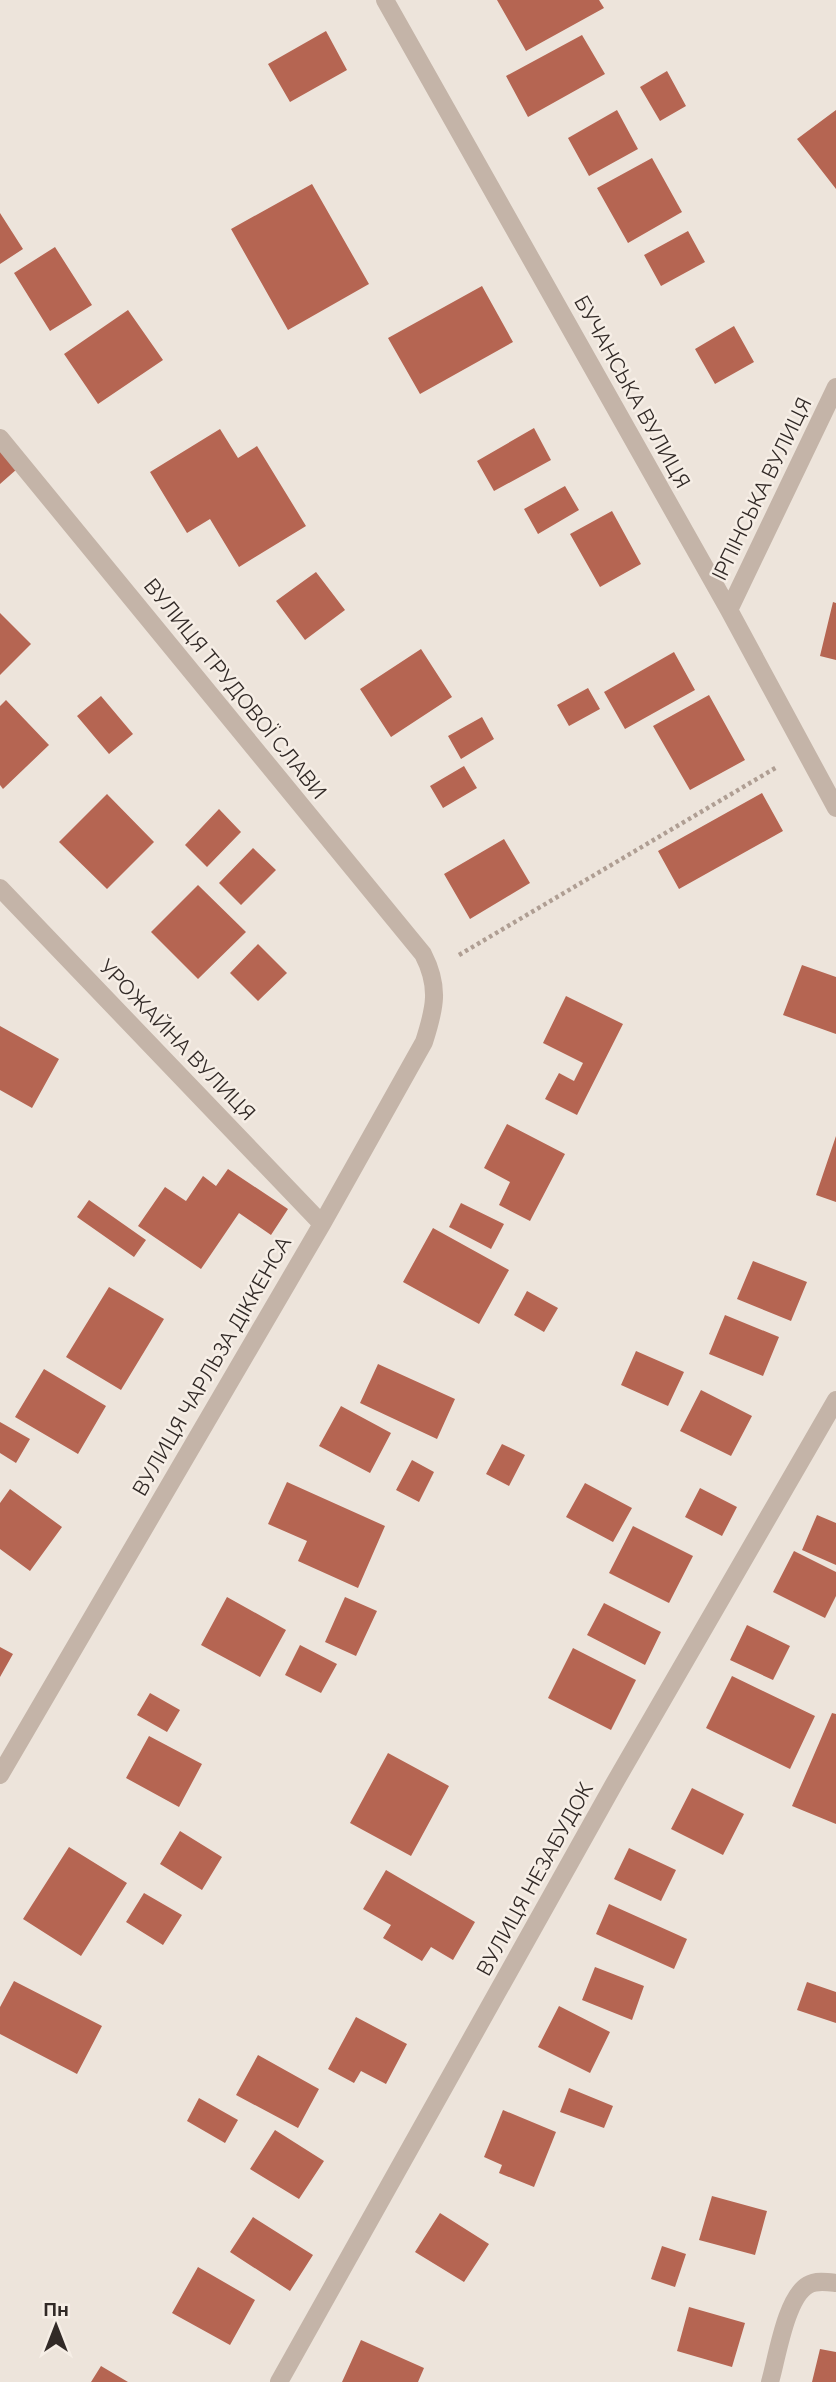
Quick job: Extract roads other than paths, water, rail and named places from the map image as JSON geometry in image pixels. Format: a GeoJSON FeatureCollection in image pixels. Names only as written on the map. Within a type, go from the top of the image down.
{"type":"FeatureCollection","features":[{"type":"Feature","properties":{"kind":"street","name":"БУЧАНСЬКА ВУЛИЦЯ"},"geometry":{"type":"LineString","coordinates":[[385,0],[729,611],[836,808]]}},
{"type":"Feature","properties":{"kind":"street","name":"ІРПІНСЬКА ВУЛИЦЯ"},"geometry":{"type":"LineString","coordinates":[[729,611],[836,387]]}},
{"type":"Feature","properties":{"kind":"street","name":"ВУЛИЦЯ ТРУДОВОЇ СЛАВИ"},"geometry":{"type":"LineString","coordinates":[[0,438],[423,954],[431,971]]}},
{"type":"Feature","properties":{"kind":"street","name":"УРОЖАЙНА ВУЛИЦЯ"},"geometry":{"type":"LineString","coordinates":[[0,888],[322,1224]]}},
{"type":"Feature","properties":{"kind":"street","name":"ВУЛИЦЯ ЧАРЛЬЗА ДІККЕНСА"},"geometry":{"type":"LineString","coordinates":[[0,1775],[322,1224],[424,1042],[434,1011],[431,971]]}},
{"type":"Feature","properties":{"kind":"street","name":"ВУЛИЦЯ НЕЗАБУДОК"},"geometry":{"type":"LineString","coordinates":[[279,2382],[621,1772],[836,1400]]}},
{"type":"Feature","properties":{"kind":"street"},"geometry":{"type":"LineString","coordinates":[[770,2382],[793,2301],[808,2285],[824,2281],[836,2283]]}}]}
